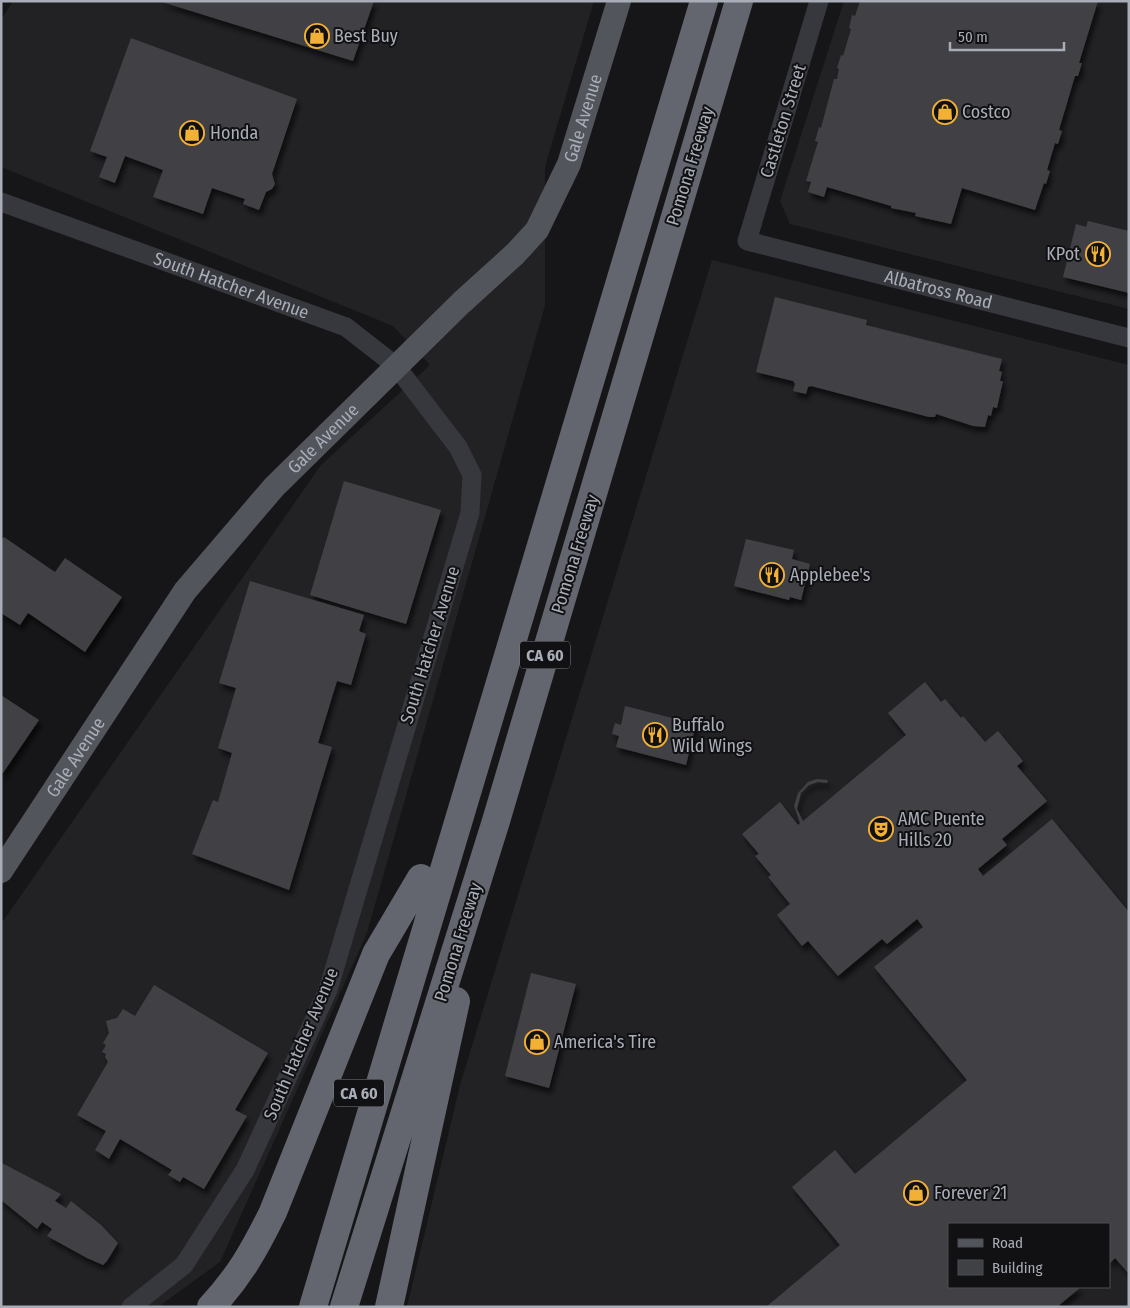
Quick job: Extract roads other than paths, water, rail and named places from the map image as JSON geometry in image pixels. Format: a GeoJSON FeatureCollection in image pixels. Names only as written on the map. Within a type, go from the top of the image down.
{"type":"FeatureCollection","features":[{"type":"Feature","properties":{"kind":"highway","name":"CA 60"},"geometry":{"type":"LineString","coordinates":[[296,1307],[421,878],[684,1]]}},
{"type":"Feature","properties":{"kind":"highway"},"geometry":{"type":"LineString","coordinates":[[313,1307],[704,1]]}},
{"type":"Feature","properties":{"kind":"highway"},"geometry":{"type":"LineString","coordinates":[[324,1307],[715,1]]}},
{"type":"Feature","properties":{"kind":"highway","name":"Pomona Freeway"},"geometry":{"type":"LineString","coordinates":[[344,1307],[496,821],[739,1]]}},
{"type":"Feature","properties":{"kind":"highway"},"geometry":{"type":"LineString","coordinates":[[389,1307],[496,821]]}},
{"type":"Feature","properties":{"kind":"highway"},"geometry":{"type":"LineString","coordinates":[[211,1307],[234,1282],[253,1253],[269,1221],[376,954],[421,878]]}},
{"type":"Feature","properties":{"kind":"main road","name":"Gale Avenue"},"geometry":{"type":"LineString","coordinates":[[1,871],[185,591],[274,487],[396,366],[515,254],[537,230],[569,164],[619,1]]}},
{"type":"Feature","properties":{"kind":"street","name":"Castleton Street"},"geometry":{"type":"LineString","coordinates":[[747,241],[819,1]]}},
{"type":"Feature","properties":{"kind":"street","name":"South Hatcher Avenue"},"geometry":{"type":"LineString","coordinates":[[1,202],[346,327],[396,366],[458,447],[472,475],[470,513],[328,990],[245,1170],[184,1266],[131,1307]]}},
{"type":"Feature","properties":{"kind":"street","name":"Albatross Road"},"geometry":{"type":"LineString","coordinates":[[747,241],[1129,338]]}},
{"type":"Feature","properties":{"kind":"place","name":"Best Buy"},"geometry":{"type":"Point","coordinates":[317,36]}},
{"type":"Feature","properties":{"kind":"place","name":"Costco"},"geometry":{"type":"Point","coordinates":[945,112]}},
{"type":"Feature","properties":{"kind":"place","name":"Honda"},"geometry":{"type":"Point","coordinates":[192,133]}},
{"type":"Feature","properties":{"kind":"place","name":"KPot"},"geometry":{"type":"Point","coordinates":[1098,254]}},
{"type":"Feature","properties":{"kind":"place","name":"Applebee's"},"geometry":{"type":"Point","coordinates":[772,575]}},
{"type":"Feature","properties":{"kind":"place","name":"Buffalo Wild Wings"},"geometry":{"type":"Point","coordinates":[655,735]}},
{"type":"Feature","properties":{"kind":"place","name":"AMC Puente Hills 20"},"geometry":{"type":"Point","coordinates":[881,829]}},
{"type":"Feature","properties":{"kind":"place","name":"America's Tire"},"geometry":{"type":"Point","coordinates":[537,1042]}},
{"type":"Feature","properties":{"kind":"place","name":"Forever 21"},"geometry":{"type":"Point","coordinates":[916,1193]}}]}
